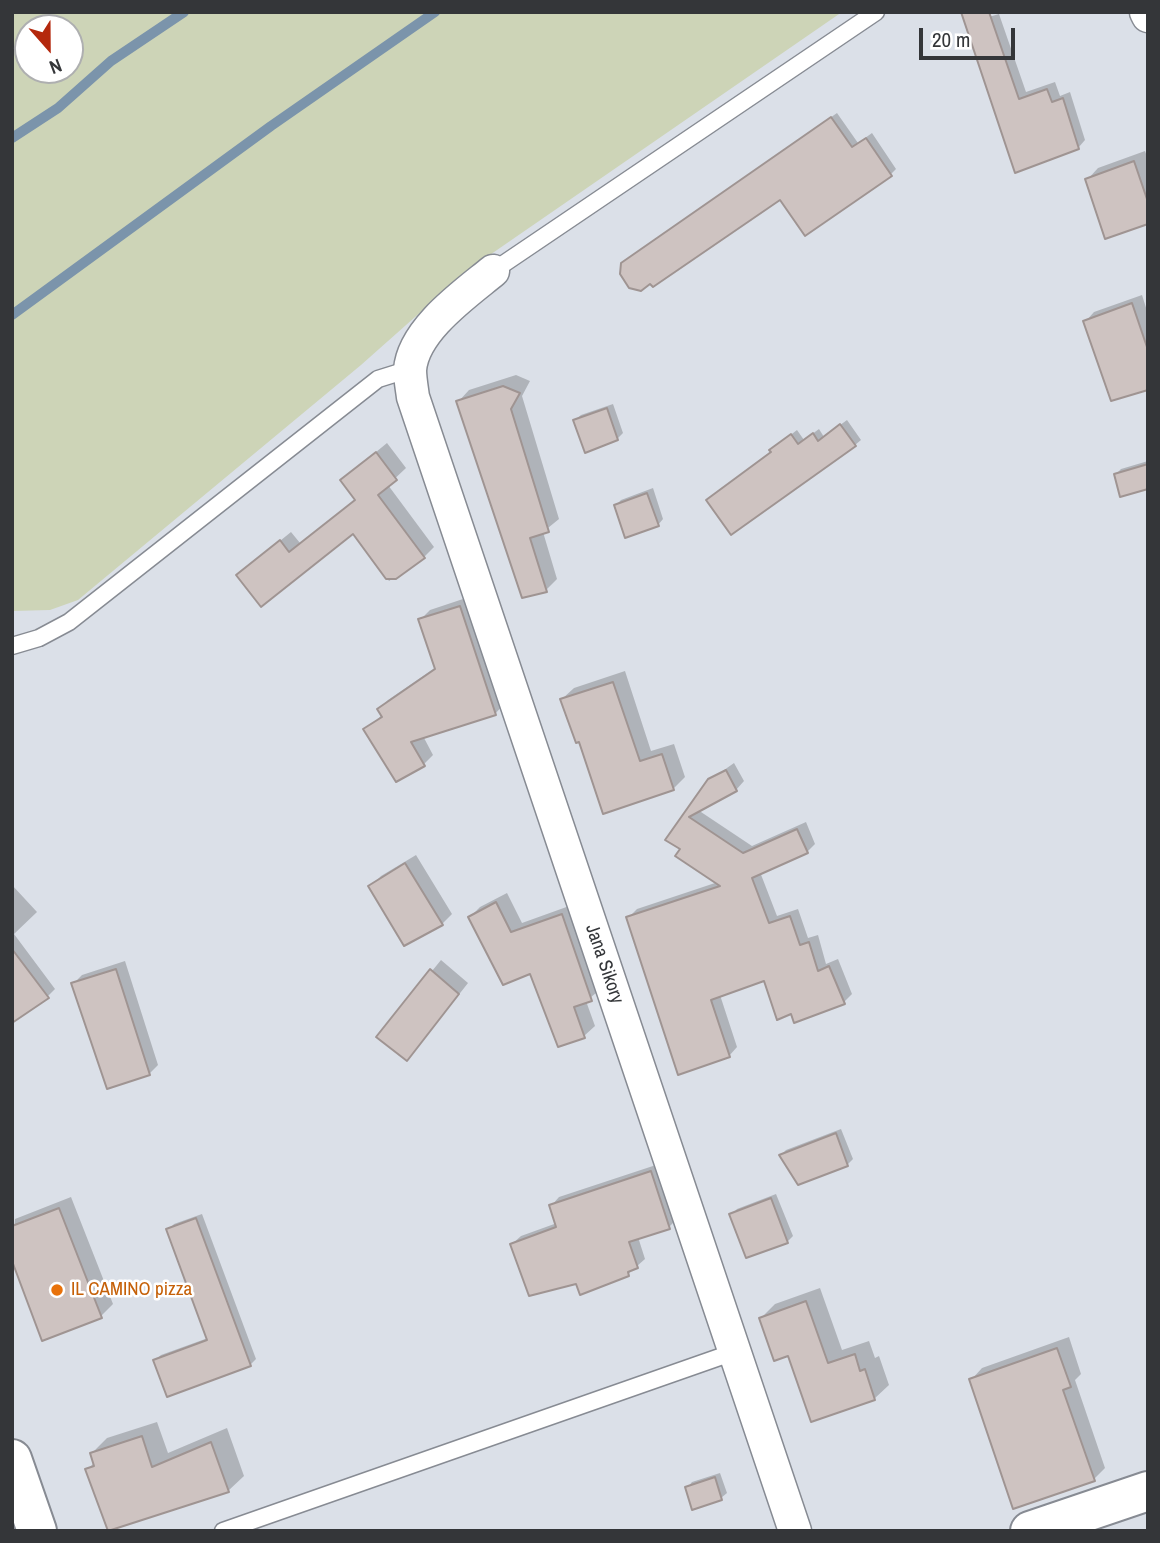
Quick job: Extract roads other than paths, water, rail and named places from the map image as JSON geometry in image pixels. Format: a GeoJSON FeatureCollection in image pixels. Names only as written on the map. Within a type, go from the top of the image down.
{"type":"FeatureCollection","features":[{"type":"Feature","properties":{"kind":"street"},"geometry":{"type":"LineString","coordinates":[[412,383],[417,348],[446,309],[493,271]]}},
{"type":"Feature","properties":{"kind":"street","name":"Jana Sikory"},"geometry":{"type":"LineString","coordinates":[[412,383],[795,1531]]}},
{"type":"Feature","properties":{"kind":"street"},"geometry":{"type":"LineString","coordinates":[[12,1460],[37,1531]]}},
{"type":"Feature","properties":{"kind":"street"},"geometry":{"type":"LineString","coordinates":[[1030,1531],[1148,1491]]}},
{"type":"Feature","properties":{"kind":"lane"},"geometry":{"type":"LineString","coordinates":[[493,271],[876,12]]}},
{"type":"Feature","properties":{"kind":"lane"},"geometry":{"type":"LineString","coordinates":[[12,646],[39,638],[69,622],[378,379],[412,383]]}},
{"type":"Feature","properties":{"kind":"lane"},"geometry":{"type":"LineString","coordinates":[[223,1531],[734,1352]]}},
{"type":"Feature","properties":{"kind":"waterway"},"geometry":{"type":"LineString","coordinates":[[12,138],[58,108],[111,61],[184,12]]}},
{"type":"Feature","properties":{"kind":"waterway"},"geometry":{"type":"LineString","coordinates":[[12,315],[271,126],[435,12]]}},
{"type":"Feature","properties":{"kind":"place","name":"IL CAMINO pizza"},"geometry":{"type":"Point","coordinates":[57,1290]}}]}
